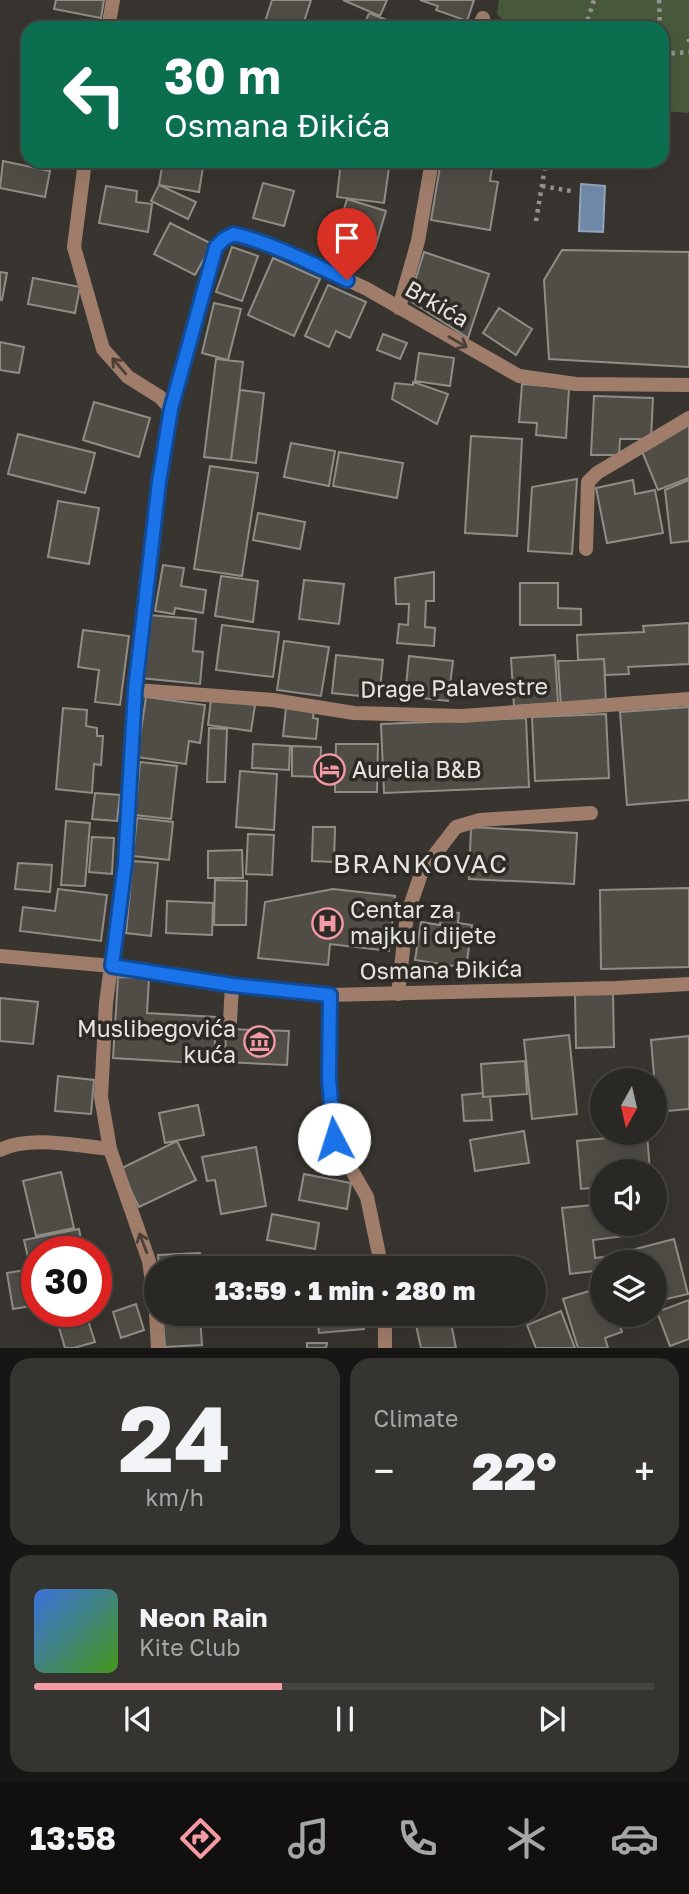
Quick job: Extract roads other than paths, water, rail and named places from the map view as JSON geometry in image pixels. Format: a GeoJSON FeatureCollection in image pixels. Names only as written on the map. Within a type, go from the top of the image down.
{"type":"FeatureCollection","features":[{"type":"Feature","properties":{"kind":"street"},"geometry":{"type":"LineString","coordinates":[[109,21],[113,0]]}},
{"type":"Feature","properties":{"kind":"street"},"geometry":{"type":"LineString","coordinates":[[84,168],[74,247],[103,349],[128,377],[160,397],[171,409]]}},
{"type":"Feature","properties":{"kind":"street"},"geometry":{"type":"LineString","coordinates":[[399,308],[418,241],[431,168]]}},
{"type":"Feature","properties":{"kind":"street","name":"Brkića"},"geometry":{"type":"LineString","coordinates":[[147,1256],[119,1181],[101,1097],[106,1003],[125,864],[135,690],[159,482],[171,409],[216,247],[234,234],[266,242],[367,289],[519,376],[576,384],[689,385]]}},
{"type":"Feature","properties":{"kind":"street"},"geometry":{"type":"LineString","coordinates":[[586,550],[588,482],[597,473],[689,418]]}},
{"type":"Feature","properties":{"kind":"street","name":"Drage Palavestre"},"geometry":{"type":"LineString","coordinates":[[135,690],[273,700],[354,713],[462,716],[689,699]]}},
{"type":"Feature","properties":{"kind":"street"},"geometry":{"type":"LineString","coordinates":[[398,993],[407,915],[422,871],[456,827],[480,820],[591,813]]}},
{"type":"Feature","properties":{"kind":"street","name":"Osmana Đikića"},"geometry":{"type":"LineString","coordinates":[[0,956],[112,966],[232,985],[330,995],[689,984]]}},
{"type":"Feature","properties":{"kind":"street"},"geometry":{"type":"LineString","coordinates":[[230,1021],[232,985]]}},
{"type":"Feature","properties":{"kind":"street"},"geometry":{"type":"LineString","coordinates":[[330,995],[329,1079],[334,1139],[367,1197],[379,1256]]}},
{"type":"Feature","properties":{"kind":"street"},"geometry":{"type":"LineString","coordinates":[[0,1150],[11,1144],[48,1143],[110,1149]]}},
{"type":"Feature","properties":{"kind":"street","name":"Brkića"},"geometry":{"type":"LineString","coordinates":[[157,1326],[158,1348]]}},
{"type":"Feature","properties":{"kind":"street"},"geometry":{"type":"LineString","coordinates":[[385,1326],[385,1348]]}},
{"type":"Feature","properties":{"kind":"water"},"geometry":{"type":"Polygon","coordinates":[[[581,184],[605,186],[603,232],[579,231],[581,184]]]}},
{"type":"Feature","properties":{"kind":"place","name":"Aurelia B&B"},"geometry":{"type":"Point","coordinates":[329,770]}},
{"type":"Feature","properties":{"kind":"place","name":"Centar za majku i dijete"},"geometry":{"type":"Point","coordinates":[327,923]}},
{"type":"Feature","properties":{"kind":"place","name":"Muslibegovića kuća"},"geometry":{"type":"Point","coordinates":[259,1042]}},
{"type":"Feature","properties":{"kind":"district","name":"BRANKOVAC"},"geometry":{"type":"Point","coordinates":[421,864]}}]}
